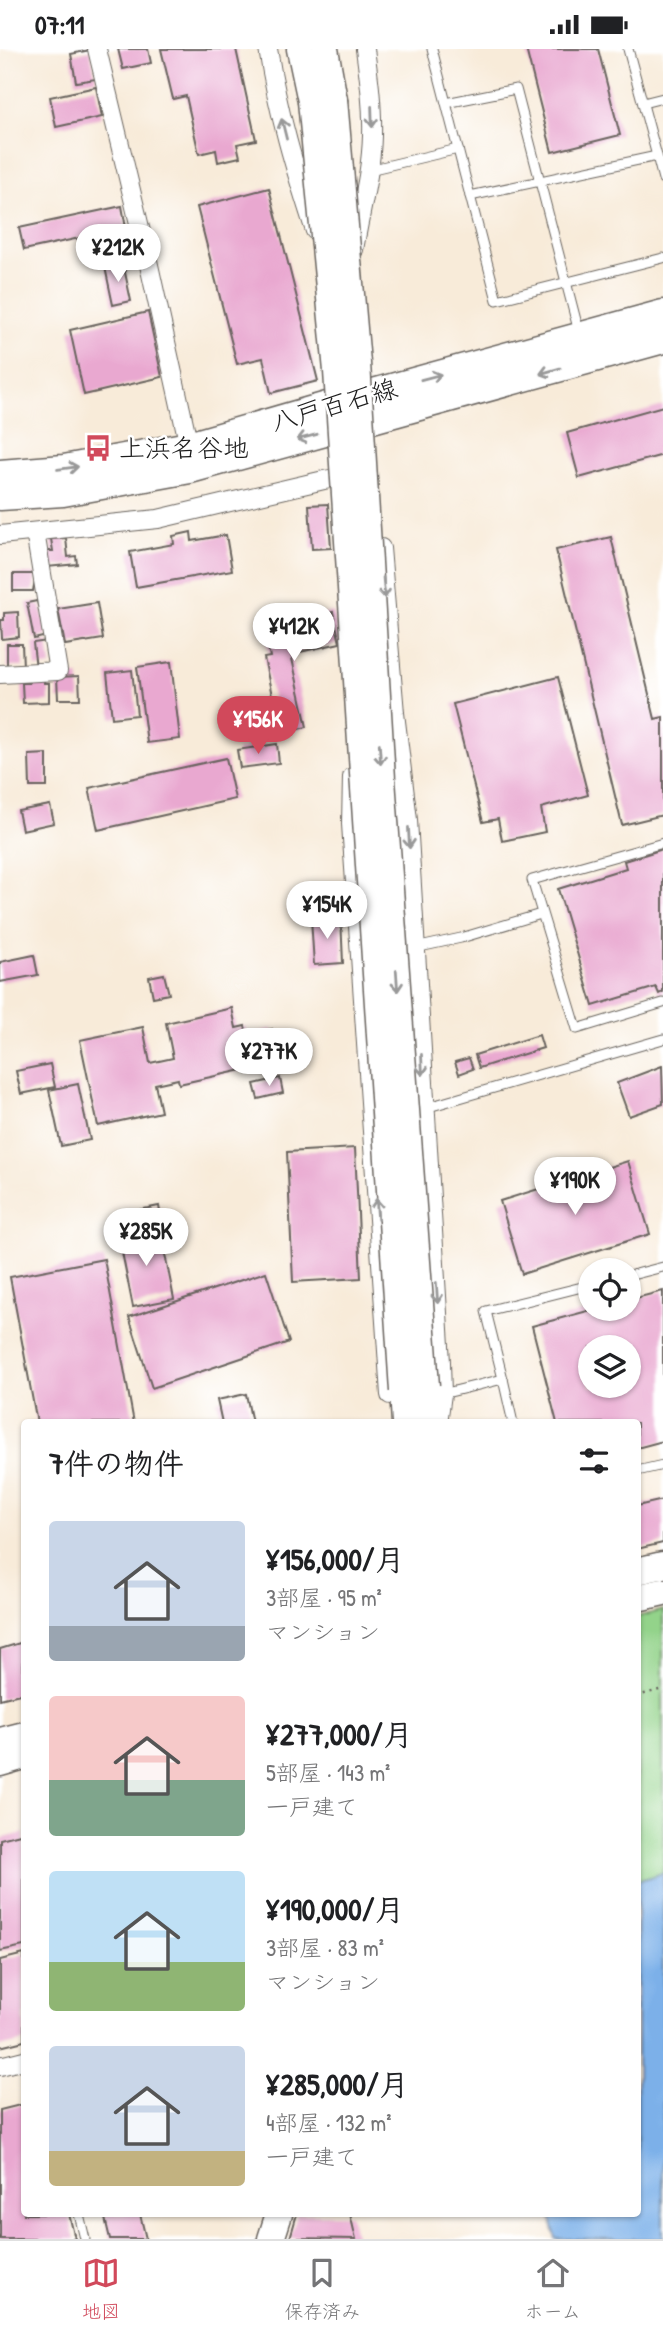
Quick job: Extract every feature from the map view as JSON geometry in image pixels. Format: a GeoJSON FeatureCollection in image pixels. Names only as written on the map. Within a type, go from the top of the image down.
{"type":"FeatureCollection","features":[{"type":"Feature","properties":{"kind":"main road","name":"八戸百石線"},"geometry":{"type":"LineString","coordinates":[[0,474],[64,469],[349,413],[584,348],[663,314]]}},
{"type":"Feature","properties":{"kind":"main road","name":"八戸百石線"},"geometry":{"type":"LineString","coordinates":[[584,348],[663,339]]}},
{"type":"Feature","properties":{"kind":"main road","name":"八戸百石線"},"geometry":{"type":"LineString","coordinates":[[0,496],[63,492],[190,469],[349,413]]}},
{"type":"Feature","properties":{"kind":"street"},"geometry":{"type":"LineString","coordinates":[[97,49],[189,446]]}},
{"type":"Feature","properties":{"kind":"street"},"geometry":{"type":"LineString","coordinates":[[268,49],[276,96],[342,329],[349,413],[369,473],[378,511],[395,713],[408,820],[425,1108],[424,1390],[436,1419]]}},
{"type":"Feature","properties":{"kind":"street"},"geometry":{"type":"LineString","coordinates":[[300,49],[322,100]]}},
{"type":"Feature","properties":{"kind":"street"},"geometry":{"type":"LineString","coordinates":[[325,49],[322,100],[337,371],[424,1390],[429,1419]]}},
{"type":"Feature","properties":{"kind":"street"},"geometry":{"type":"LineString","coordinates":[[342,329],[369,170],[372,136],[371,90],[365,49]]}},
{"type":"Feature","properties":{"kind":"street"},"geometry":{"type":"LineString","coordinates":[[298,176],[369,170]]}},
{"type":"Feature","properties":{"kind":"street"},"geometry":{"type":"LineString","coordinates":[[349,413],[339,476],[339,525],[352,722],[351,824],[390,1396],[396,1419]]}},
{"type":"Feature","properties":{"kind":"street"},"geometry":{"type":"LineString","coordinates":[[0,535],[158,519],[339,476],[369,473]]}},
{"type":"Feature","properties":{"kind":"street"},"geometry":{"type":"LineString","coordinates":[[0,674],[58,671],[35,533]]}},
{"type":"Feature","properties":{"kind":"street"},"geometry":{"type":"LineString","coordinates":[[407,1419],[424,1390]]}},
{"type":"Feature","properties":{"kind":"street"},"geometry":{"type":"LineString","coordinates":[[641,1570],[663,1565]]}},
{"type":"Feature","properties":{"kind":"street"},"geometry":{"type":"LineString","coordinates":[[641,1597],[663,1592]]}},
{"type":"Feature","properties":{"kind":"street"},"geometry":{"type":"LineString","coordinates":[[0,1741],[21,1736]]}},
{"type":"Feature","properties":{"kind":"street"},"geometry":{"type":"LineString","coordinates":[[0,1763],[21,1757]]}},
{"type":"Feature","properties":{"kind":"street"},"geometry":{"type":"LineString","coordinates":[[0,2066],[21,2061]]}},
{"type":"Feature","properties":{"kind":"street"},"geometry":{"type":"LineString","coordinates":[[252,2239],[259,2217]]}},
{"type":"Feature","properties":{"kind":"street"},"geometry":{"type":"LineString","coordinates":[[271,2239],[278,2217]]}},
{"type":"Feature","properties":{"kind":"lane"},"geometry":{"type":"LineString","coordinates":[[432,49],[497,300],[663,258]]}},
{"type":"Feature","properties":{"kind":"lane"},"geometry":{"type":"LineString","coordinates":[[628,49],[663,179]]}},
{"type":"Feature","properties":{"kind":"lane"},"geometry":{"type":"LineString","coordinates":[[446,103],[516,89],[584,348]]}},
{"type":"Feature","properties":{"kind":"lane"},"geometry":{"type":"LineString","coordinates":[[643,103],[663,98]]}},
{"type":"Feature","properties":{"kind":"lane"},"geometry":{"type":"LineString","coordinates":[[369,170],[458,149]]}},
{"type":"Feature","properties":{"kind":"lane"},"geometry":{"type":"LineString","coordinates":[[470,197],[657,156]]}},
{"type":"Feature","properties":{"kind":"lane"},"geometry":{"type":"LineString","coordinates":[[663,843],[532,880],[577,1029],[663,1003]]}},
{"type":"Feature","properties":{"kind":"lane"},"geometry":{"type":"LineString","coordinates":[[415,948],[461,938],[541,914]]}},
{"type":"Feature","properties":{"kind":"lane"},"geometry":{"type":"LineString","coordinates":[[425,1108],[663,1039]]}},
{"type":"Feature","properties":{"kind":"lane"},"geometry":{"type":"LineString","coordinates":[[641,1273],[663,1268]]}},
{"type":"Feature","properties":{"kind":"lane"},"geometry":{"type":"LineString","coordinates":[[512,1419],[486,1311],[578,1288]]}},
{"type":"Feature","properties":{"kind":"lane"},"geometry":{"type":"LineString","coordinates":[[424,1390],[503,1379]]}},
{"type":"Feature","properties":{"kind":"lane"},"geometry":{"type":"LineString","coordinates":[[641,1470],[663,1465]]}},
{"type":"Feature","properties":{"kind":"lane"},"geometry":{"type":"LineString","coordinates":[[80,2217],[85,2239]]}},
{"type":"Feature","properties":{"kind":"path"},"geometry":{"type":"LineString","coordinates":[[641,1695],[663,1689]]}},
{"type":"Feature","properties":{"kind":"green space"},"geometry":{"type":"Polygon","coordinates":[[[663,1610],[663,1873],[641,1880],[641,1616],[663,1610]]]}},
{"type":"Feature","properties":{"kind":"water"},"geometry":{"type":"Polygon","coordinates":[[[663,1873],[663,2239],[556,2239],[551,2217],[641,2217],[641,1880],[663,1873]]]}},
{"type":"Feature","properties":{"kind":"building"},"geometry":{"type":"Polygon","coordinates":[[[118,49],[148,49],[151,63],[123,69],[118,49]]]}},
{"type":"Feature","properties":{"kind":"building"},"geometry":{"type":"Polygon","coordinates":[[[161,49],[236,49],[256,140],[237,144],[240,157],[218,162],[216,150],[199,154],[186,96],[173,99],[161,49]]]}},
{"type":"Feature","properties":{"kind":"building"},"geometry":{"type":"Polygon","coordinates":[[[526,49],[598,49],[620,135],[552,152],[526,49]]]}},
{"type":"Feature","properties":{"kind":"building"},"geometry":{"type":"Polygon","coordinates":[[[90,50],[96,79],[76,82],[71,54],[90,50]]]}},
{"type":"Feature","properties":{"kind":"building"},"geometry":{"type":"Polygon","coordinates":[[[96,87],[102,117],[56,127],[50,97],[96,87]]]}},
{"type":"Feature","properties":{"kind":"building"},"geometry":{"type":"Polygon","coordinates":[[[269,188],[318,381],[271,393],[263,358],[237,364],[197,207],[269,188]]]}},
{"type":"Feature","properties":{"kind":"building"},"geometry":{"type":"Polygon","coordinates":[[[122,206],[126,228],[24,250],[19,228],[122,206]]]}},
{"type":"Feature","properties":{"kind":"building"},"geometry":{"type":"Polygon","coordinates":[[[123,263],[131,301],[113,305],[105,267],[123,263]]]}},
{"type":"Feature","properties":{"kind":"building"},"geometry":{"type":"Polygon","coordinates":[[[148,312],[162,377],[84,395],[70,330],[148,312]]]}},
{"type":"Feature","properties":{"kind":"building"},"geometry":{"type":"Polygon","coordinates":[[[663,406],[663,455],[579,478],[567,433],[663,406]]]}},
{"type":"Feature","properties":{"kind":"building"},"geometry":{"type":"Polygon","coordinates":[[[328,504],[331,548],[312,549],[309,505],[328,504]]]}},
{"type":"Feature","properties":{"kind":"building"},"geometry":{"type":"Polygon","coordinates":[[[191,532],[192,541],[226,535],[232,570],[136,587],[130,552],[174,544],[173,536],[191,532]]]}},
{"type":"Feature","properties":{"kind":"building"},"geometry":{"type":"Polygon","coordinates":[[[611,537],[655,719],[663,717],[663,815],[622,825],[556,550],[611,537]]]}},
{"type":"Feature","properties":{"kind":"building"},"geometry":{"type":"Polygon","coordinates":[[[66,538],[68,557],[76,556],[77,564],[47,567],[45,551],[53,551],[51,539],[66,538]]]}},
{"type":"Feature","properties":{"kind":"building"},"geometry":{"type":"Polygon","coordinates":[[[13,574],[36,574],[33,591],[13,591],[13,574]]]}},
{"type":"Feature","properties":{"kind":"building"},"geometry":{"type":"Polygon","coordinates":[[[37,601],[38,606],[41,605],[47,636],[34,639],[27,603],[37,601]]]}},
{"type":"Feature","properties":{"kind":"building"},"geometry":{"type":"Polygon","coordinates":[[[97,603],[103,639],[65,645],[58,609],[97,603]]]}},
{"type":"Feature","properties":{"kind":"building"},"geometry":{"type":"Polygon","coordinates":[[[18,612],[19,637],[2,639],[1,620],[4,620],[4,613],[18,612]]]}},
{"type":"Feature","properties":{"kind":"building"},"geometry":{"type":"Polygon","coordinates":[[[333,612],[340,643],[291,654],[307,727],[280,733],[264,658],[270,657],[264,628],[333,612]]]}},
{"type":"Feature","properties":{"kind":"building"},"geometry":{"type":"Polygon","coordinates":[[[48,641],[51,666],[36,668],[33,643],[48,641]]]}},
{"type":"Feature","properties":{"kind":"building"},"geometry":{"type":"Polygon","coordinates":[[[7,644],[22,644],[23,667],[7,667],[7,644]]]}},
{"type":"Feature","properties":{"kind":"building"},"geometry":{"type":"Polygon","coordinates":[[[171,662],[180,739],[147,743],[137,667],[171,662]]]}},
{"type":"Feature","properties":{"kind":"building"},"geometry":{"type":"Polygon","coordinates":[[[132,670],[137,715],[112,718],[107,673],[132,670]]]}},
{"type":"Feature","properties":{"kind":"building"},"geometry":{"type":"Polygon","coordinates":[[[79,676],[80,699],[58,699],[57,677],[79,676]]]}},
{"type":"Feature","properties":{"kind":"building"},"geometry":{"type":"Polygon","coordinates":[[[44,677],[44,683],[49,683],[49,702],[23,703],[22,683],[29,683],[28,678],[44,677]]]}},
{"type":"Feature","properties":{"kind":"building"},"geometry":{"type":"Polygon","coordinates":[[[558,677],[588,795],[541,808],[545,832],[502,841],[498,819],[483,822],[453,704],[558,677]]]}},
{"type":"Feature","properties":{"kind":"building"},"geometry":{"type":"Polygon","coordinates":[[[277,744],[279,763],[240,768],[237,750],[277,744]]]}},
{"type":"Feature","properties":{"kind":"building"},"geometry":{"type":"Polygon","coordinates":[[[47,754],[47,787],[30,787],[29,755],[47,754]]]}},
{"type":"Feature","properties":{"kind":"building"},"geometry":{"type":"Polygon","coordinates":[[[226,758],[235,799],[98,830],[89,788],[226,758]]]}},
{"type":"Feature","properties":{"kind":"building"},"geometry":{"type":"Polygon","coordinates":[[[50,805],[54,823],[22,830],[18,811],[50,805]]]}},
{"type":"Feature","properties":{"kind":"building"},"geometry":{"type":"Polygon","coordinates":[[[663,849],[663,992],[659,994],[656,987],[593,1006],[558,889],[626,868],[624,861],[663,849]]]}},
{"type":"Feature","properties":{"kind":"building"},"geometry":{"type":"Polygon","coordinates":[[[341,917],[343,963],[314,965],[311,918],[341,917]]]}},
{"type":"Feature","properties":{"kind":"building"},"geometry":{"type":"Polygon","coordinates":[[[34,955],[38,975],[0,982],[0,962],[34,955]]]}},
{"type":"Feature","properties":{"kind":"building"},"geometry":{"type":"Polygon","coordinates":[[[164,974],[169,994],[153,997],[149,977],[164,974]]]}},
{"type":"Feature","properties":{"kind":"building"},"geometry":{"type":"Polygon","coordinates":[[[232,1008],[236,1028],[245,1026],[247,1034],[272,1029],[279,1062],[179,1084],[178,1079],[155,1084],[161,1112],[98,1126],[80,1040],[143,1027],[150,1063],[173,1058],[166,1023],[232,1008]]]}},
{"type":"Feature","properties":{"kind":"building"},"geometry":{"type":"Polygon","coordinates":[[[539,1035],[543,1048],[479,1068],[475,1055],[539,1035]]]}},
{"type":"Feature","properties":{"kind":"building"},"geometry":{"type":"Polygon","coordinates":[[[469,1058],[473,1069],[459,1074],[455,1062],[469,1058]]]}},
{"type":"Feature","properties":{"kind":"building"},"geometry":{"type":"Polygon","coordinates":[[[50,1064],[55,1087],[21,1094],[16,1071],[50,1064]]]}},
{"type":"Feature","properties":{"kind":"building"},"geometry":{"type":"Polygon","coordinates":[[[662,1066],[663,1104],[629,1116],[617,1083],[662,1066]]]}},
{"type":"Feature","properties":{"kind":"building"},"geometry":{"type":"Polygon","coordinates":[[[280,1078],[283,1093],[258,1099],[254,1084],[280,1078]]]}},
{"type":"Feature","properties":{"kind":"building"},"geometry":{"type":"Polygon","coordinates":[[[78,1084],[90,1140],[61,1146],[49,1090],[78,1084]]]}},
{"type":"Feature","properties":{"kind":"building"},"geometry":{"type":"Polygon","coordinates":[[[355,1148],[361,1278],[293,1282],[287,1152],[355,1148]]]}},
{"type":"Feature","properties":{"kind":"building"},"geometry":{"type":"Polygon","coordinates":[[[628,1161],[650,1234],[522,1274],[500,1201],[628,1161]]]}},
{"type":"Feature","properties":{"kind":"building"},"geometry":{"type":"Polygon","coordinates":[[[159,1206],[162,1223],[131,1229],[128,1212],[159,1206]]]}},
{"type":"Feature","properties":{"kind":"building"},"geometry":{"type":"Polygon","coordinates":[[[160,1229],[174,1299],[133,1307],[119,1237],[160,1229]]]}},
{"type":"Feature","properties":{"kind":"building"},"geometry":{"type":"Polygon","coordinates":[[[104,1259],[133,1419],[36,1419],[10,1277],[104,1259]]]}},
{"type":"Feature","properties":{"kind":"building"},"geometry":{"type":"Polygon","coordinates":[[[266,1272],[289,1342],[152,1388],[129,1317],[266,1272]]]}},
{"type":"Feature","properties":{"kind":"building"},"geometry":{"type":"Polygon","coordinates":[[[663,1291],[663,1441],[641,1447],[641,1419],[556,1419],[532,1326],[578,1314],[578,1321],[641,1321],[641,1297],[663,1291]]]}},
{"type":"Feature","properties":{"kind":"building"},"geometry":{"type":"Polygon","coordinates":[[[246,1394],[251,1419],[221,1419],[217,1400],[246,1394]]]}},
{"type":"Feature","properties":{"kind":"building"},"geometry":{"type":"Polygon","coordinates":[[[663,1500],[663,1543],[641,1548],[641,1505],[663,1500]]]}},
{"type":"Feature","properties":{"kind":"building"},"geometry":{"type":"Polygon","coordinates":[[[21,1643],[21,1694],[0,1699],[0,1649],[21,1643]]]}},
{"type":"Feature","properties":{"kind":"building"},"geometry":{"type":"Polygon","coordinates":[[[21,1834],[21,1947],[0,1951],[0,1839],[21,1834]]]}},
{"type":"Feature","properties":{"kind":"building"},"geometry":{"type":"Polygon","coordinates":[[[21,1955],[21,2042],[0,2047],[0,1960],[21,1955]]]}},
{"type":"Feature","properties":{"kind":"building"},"geometry":{"type":"Polygon","coordinates":[[[21,2105],[21,2217],[70,2217],[75,2239],[0,2239],[0,2110],[21,2105]]]}},
{"type":"Feature","properties":{"kind":"building"},"geometry":{"type":"Polygon","coordinates":[[[105,2217],[141,2217],[146,2239],[110,2239],[105,2217]]]}},
{"type":"Feature","properties":{"kind":"building"},"geometry":{"type":"Polygon","coordinates":[[[296,2217],[351,2217],[356,2239],[290,2238],[296,2217]]]}},
{"type":"Feature","properties":{"kind":"place","name":"上浜名谷地"},"geometry":{"type":"Point","coordinates":[98,448]}}]}
